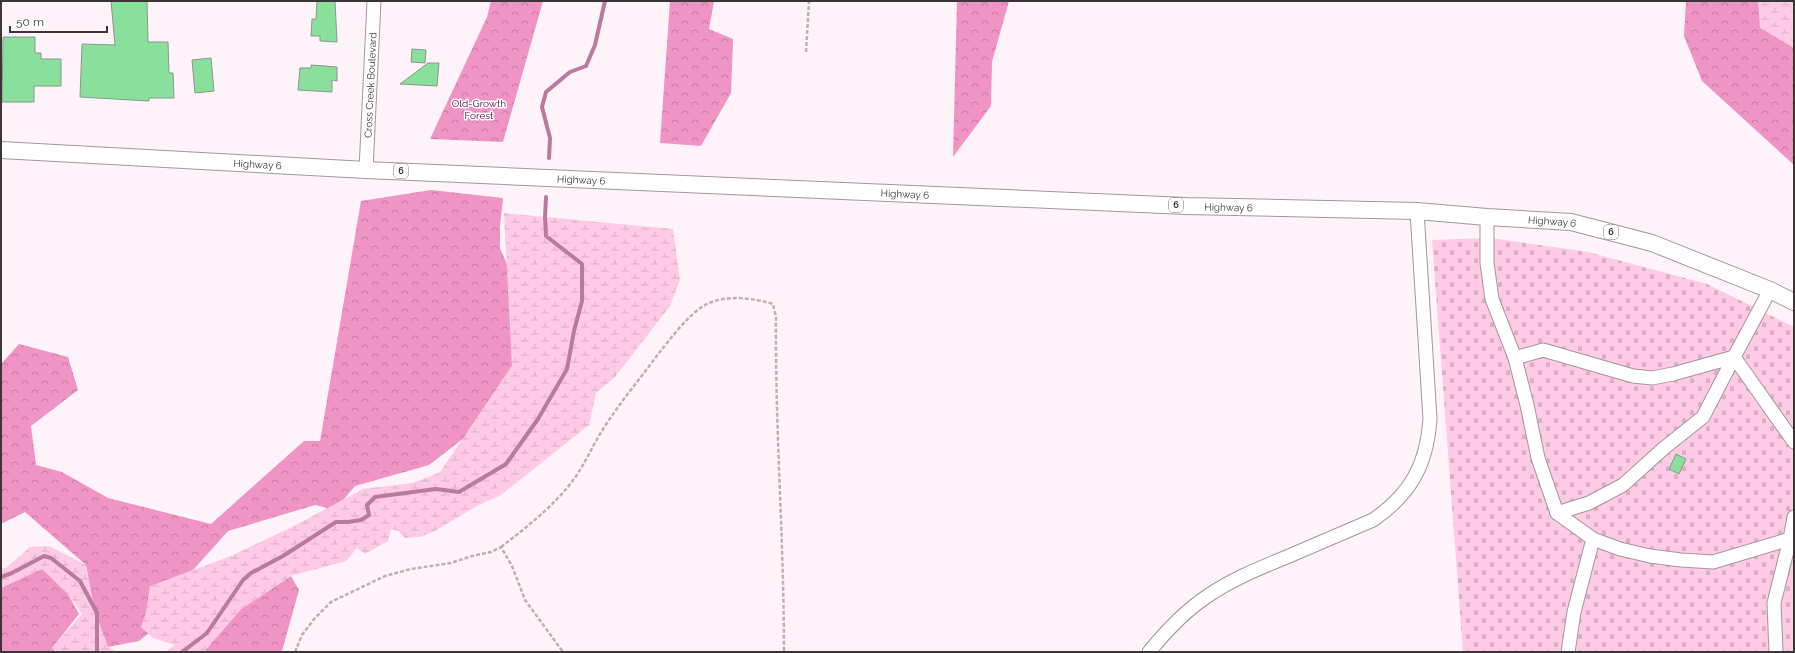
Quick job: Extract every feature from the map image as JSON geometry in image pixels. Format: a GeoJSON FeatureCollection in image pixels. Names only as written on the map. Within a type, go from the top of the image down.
{"type":"FeatureCollection","features":[{"type":"Feature","properties":{"kind":"main road","name":"Highway 6"},"geometry":{"type":"LineString","coordinates":[[1,150],[366,170],[1186,206],[1417,211],[1571,222],[1652,243],[1770,290],[1794,302]]}},
{"type":"Feature","properties":{"kind":"street","name":"Cross Creek Boulevard"},"geometry":{"type":"LineString","coordinates":[[366,170],[374,1]]}},
{"type":"Feature","properties":{"kind":"street"},"geometry":{"type":"LineString","coordinates":[[1149,652],[1182,616],[1205,597],[1247,573],[1373,520],[1388,510],[1411,484],[1425,453],[1430,419],[1417,211]]}},
{"type":"Feature","properties":{"kind":"street"},"geometry":{"type":"LineString","coordinates":[[1486,217],[1487,263],[1490,288],[1499,319],[1515,358],[1538,458],[1557,513],[1592,539],[1620,549],[1650,556],[1681,560],[1713,562],[1792,540]]}},
{"type":"Feature","properties":{"kind":"street"},"geometry":{"type":"LineString","coordinates":[[1557,513],[1590,503],[1623,485],[1664,448],[1703,417],[1770,290]]}},
{"type":"Feature","properties":{"kind":"street"},"geometry":{"type":"LineString","coordinates":[[1515,358],[1543,350],[1633,376],[1652,378],[1673,374],[1734,356]]}},
{"type":"Feature","properties":{"kind":"street"},"geometry":{"type":"LineString","coordinates":[[1734,356],[1794,442]]}},
{"type":"Feature","properties":{"kind":"street"},"geometry":{"type":"LineString","coordinates":[[1776,652],[1774,603],[1792,540],[1794,517]]}},
{"type":"Feature","properties":{"kind":"street"},"geometry":{"type":"LineString","coordinates":[[1568,652],[1574,612],[1592,539]]}},
{"type":"Feature","properties":{"kind":"path"},"geometry":{"type":"LineString","coordinates":[[806,52],[809,1]]}},
{"type":"Feature","properties":{"kind":"path"},"geometry":{"type":"LineString","coordinates":[[295,652],[302,635],[330,602],[385,576],[411,569],[451,563],[491,552],[501,547],[547,508],[574,479],[600,433],[668,342],[685,323],[705,305],[722,300],[748,298],[773,304],[776,317],[776,409],[781,494],[784,652]]}},
{"type":"Feature","properties":{"kind":"path"},"geometry":{"type":"LineString","coordinates":[[501,547],[512,566],[525,600],[563,652]]}},
{"type":"Feature","properties":{"kind":"green space","name":"Old-Growth Forest"},"geometry":{"type":"Polygon","coordinates":[[[491,1],[543,1],[503,142],[430,139],[487,17],[491,1]]]}},
{"type":"Feature","properties":{"kind":"green space"},"geometry":{"type":"Polygon","coordinates":[[[670,1],[714,1],[709,29],[733,39],[731,93],[701,146],[660,143],[670,1]]]}},
{"type":"Feature","properties":{"kind":"green space"},"geometry":{"type":"Polygon","coordinates":[[[957,1],[1009,1],[992,62],[991,106],[953,157],[957,1]]]}},
{"type":"Feature","properties":{"kind":"green space"},"geometry":{"type":"Polygon","coordinates":[[[1686,1],[1794,1],[1794,165],[1702,81],[1684,36],[1686,1]]]}},
{"type":"Feature","properties":{"kind":"green space"},"geometry":{"type":"Polygon","coordinates":[[[1758,1],[1794,1],[1794,48],[1760,28],[1758,1]]]}},
{"type":"Feature","properties":{"kind":"green space"},"geometry":{"type":"Polygon","coordinates":[[[431,190],[503,198],[500,226],[500,248],[510,271],[512,366],[464,438],[429,465],[355,486],[335,510],[315,505],[228,531],[194,569],[172,583],[164,621],[139,641],[108,647],[99,635],[86,565],[25,512],[1,524],[1,364],[19,344],[68,357],[78,390],[31,426],[36,465],[62,472],[108,498],[211,524],[304,441],[320,441],[361,201],[431,190]]]}},
{"type":"Feature","properties":{"kind":"green space"},"geometry":{"type":"Polygon","coordinates":[[[504,213],[673,229],[680,280],[670,306],[615,377],[596,393],[589,425],[501,495],[477,506],[435,531],[420,537],[405,538],[398,531],[391,529],[388,541],[365,554],[357,548],[346,561],[291,576],[241,609],[205,651],[165,652],[175,645],[153,638],[141,627],[146,612],[150,586],[231,556],[294,526],[363,489],[413,483],[440,472],[512,366],[504,213]]]}},
{"type":"Feature","properties":{"kind":"green space"},"geometry":{"type":"Polygon","coordinates":[[[1491,238],[1588,252],[1707,284],[1794,327],[1794,652],[1463,652],[1432,240],[1491,238]]]}},
{"type":"Feature","properties":{"kind":"green space"},"geometry":{"type":"Polygon","coordinates":[[[49,546],[86,565],[94,608],[108,647],[117,652],[56,652],[52,648],[82,614],[68,594],[42,569],[1,588],[1,568],[6,568],[30,547],[49,546]]]}},
{"type":"Feature","properties":{"kind":"green space"},"geometry":{"type":"Polygon","coordinates":[[[42,568],[68,594],[79,614],[52,648],[56,652],[1,652],[1,588],[42,568]]]}},
{"type":"Feature","properties":{"kind":"green space"},"geometry":{"type":"Polygon","coordinates":[[[291,576],[299,590],[282,651],[203,652],[241,609],[291,576]]]}},
{"type":"Feature","properties":{"kind":"building"},"geometry":{"type":"Polygon","coordinates":[[[111,1],[147,1],[148,42],[168,42],[169,73],[173,73],[174,98],[149,98],[149,101],[80,97],[82,44],[115,45],[111,1]]]}},
{"type":"Feature","properties":{"kind":"building"},"geometry":{"type":"Polygon","coordinates":[[[317,1],[335,1],[337,42],[320,41],[320,36],[311,36],[312,19],[316,19],[317,1]]]}},
{"type":"Feature","properties":{"kind":"building"},"geometry":{"type":"Polygon","coordinates":[[[3,37],[35,37],[35,53],[41,53],[41,59],[61,59],[61,86],[34,86],[34,102],[2,102],[3,37]]]}},
{"type":"Feature","properties":{"kind":"building"},"geometry":{"type":"Polygon","coordinates":[[[412,49],[426,50],[425,63],[411,62],[412,49]]]}},
{"type":"Feature","properties":{"kind":"building"},"geometry":{"type":"Polygon","coordinates":[[[211,58],[214,91],[195,93],[192,60],[211,58]]]}},
{"type":"Feature","properties":{"kind":"building"},"geometry":{"type":"Polygon","coordinates":[[[428,63],[439,63],[437,86],[400,84],[428,63]]]}},
{"type":"Feature","properties":{"kind":"building"},"geometry":{"type":"Polygon","coordinates":[[[311,65],[337,67],[337,81],[332,80],[332,92],[298,90],[300,68],[311,68],[311,65]]]}},
{"type":"Feature","properties":{"kind":"building"},"geometry":{"type":"Polygon","coordinates":[[[1676,454],[1686,459],[1679,474],[1669,469],[1676,454]]]}},
{"type":"Feature","properties":{"kind":"waterway"},"geometry":{"type":"LineString","coordinates":[[549,158],[550,138],[542,107],[546,92],[570,72],[586,66],[595,45],[605,1]]}},
{"type":"Feature","properties":{"kind":"waterway"},"geometry":{"type":"LineString","coordinates":[[182,652],[207,633],[243,580],[251,573],[283,556],[336,522],[361,520],[369,515],[367,505],[375,497],[436,489],[459,492],[506,464],[538,419],[567,369],[574,331],[582,301],[582,264],[546,236],[546,197]]}},
{"type":"Feature","properties":{"kind":"waterway"},"geometry":{"type":"LineString","coordinates":[[1,577],[12,573],[44,556],[51,558],[80,581],[97,613],[97,652]]}}]}
